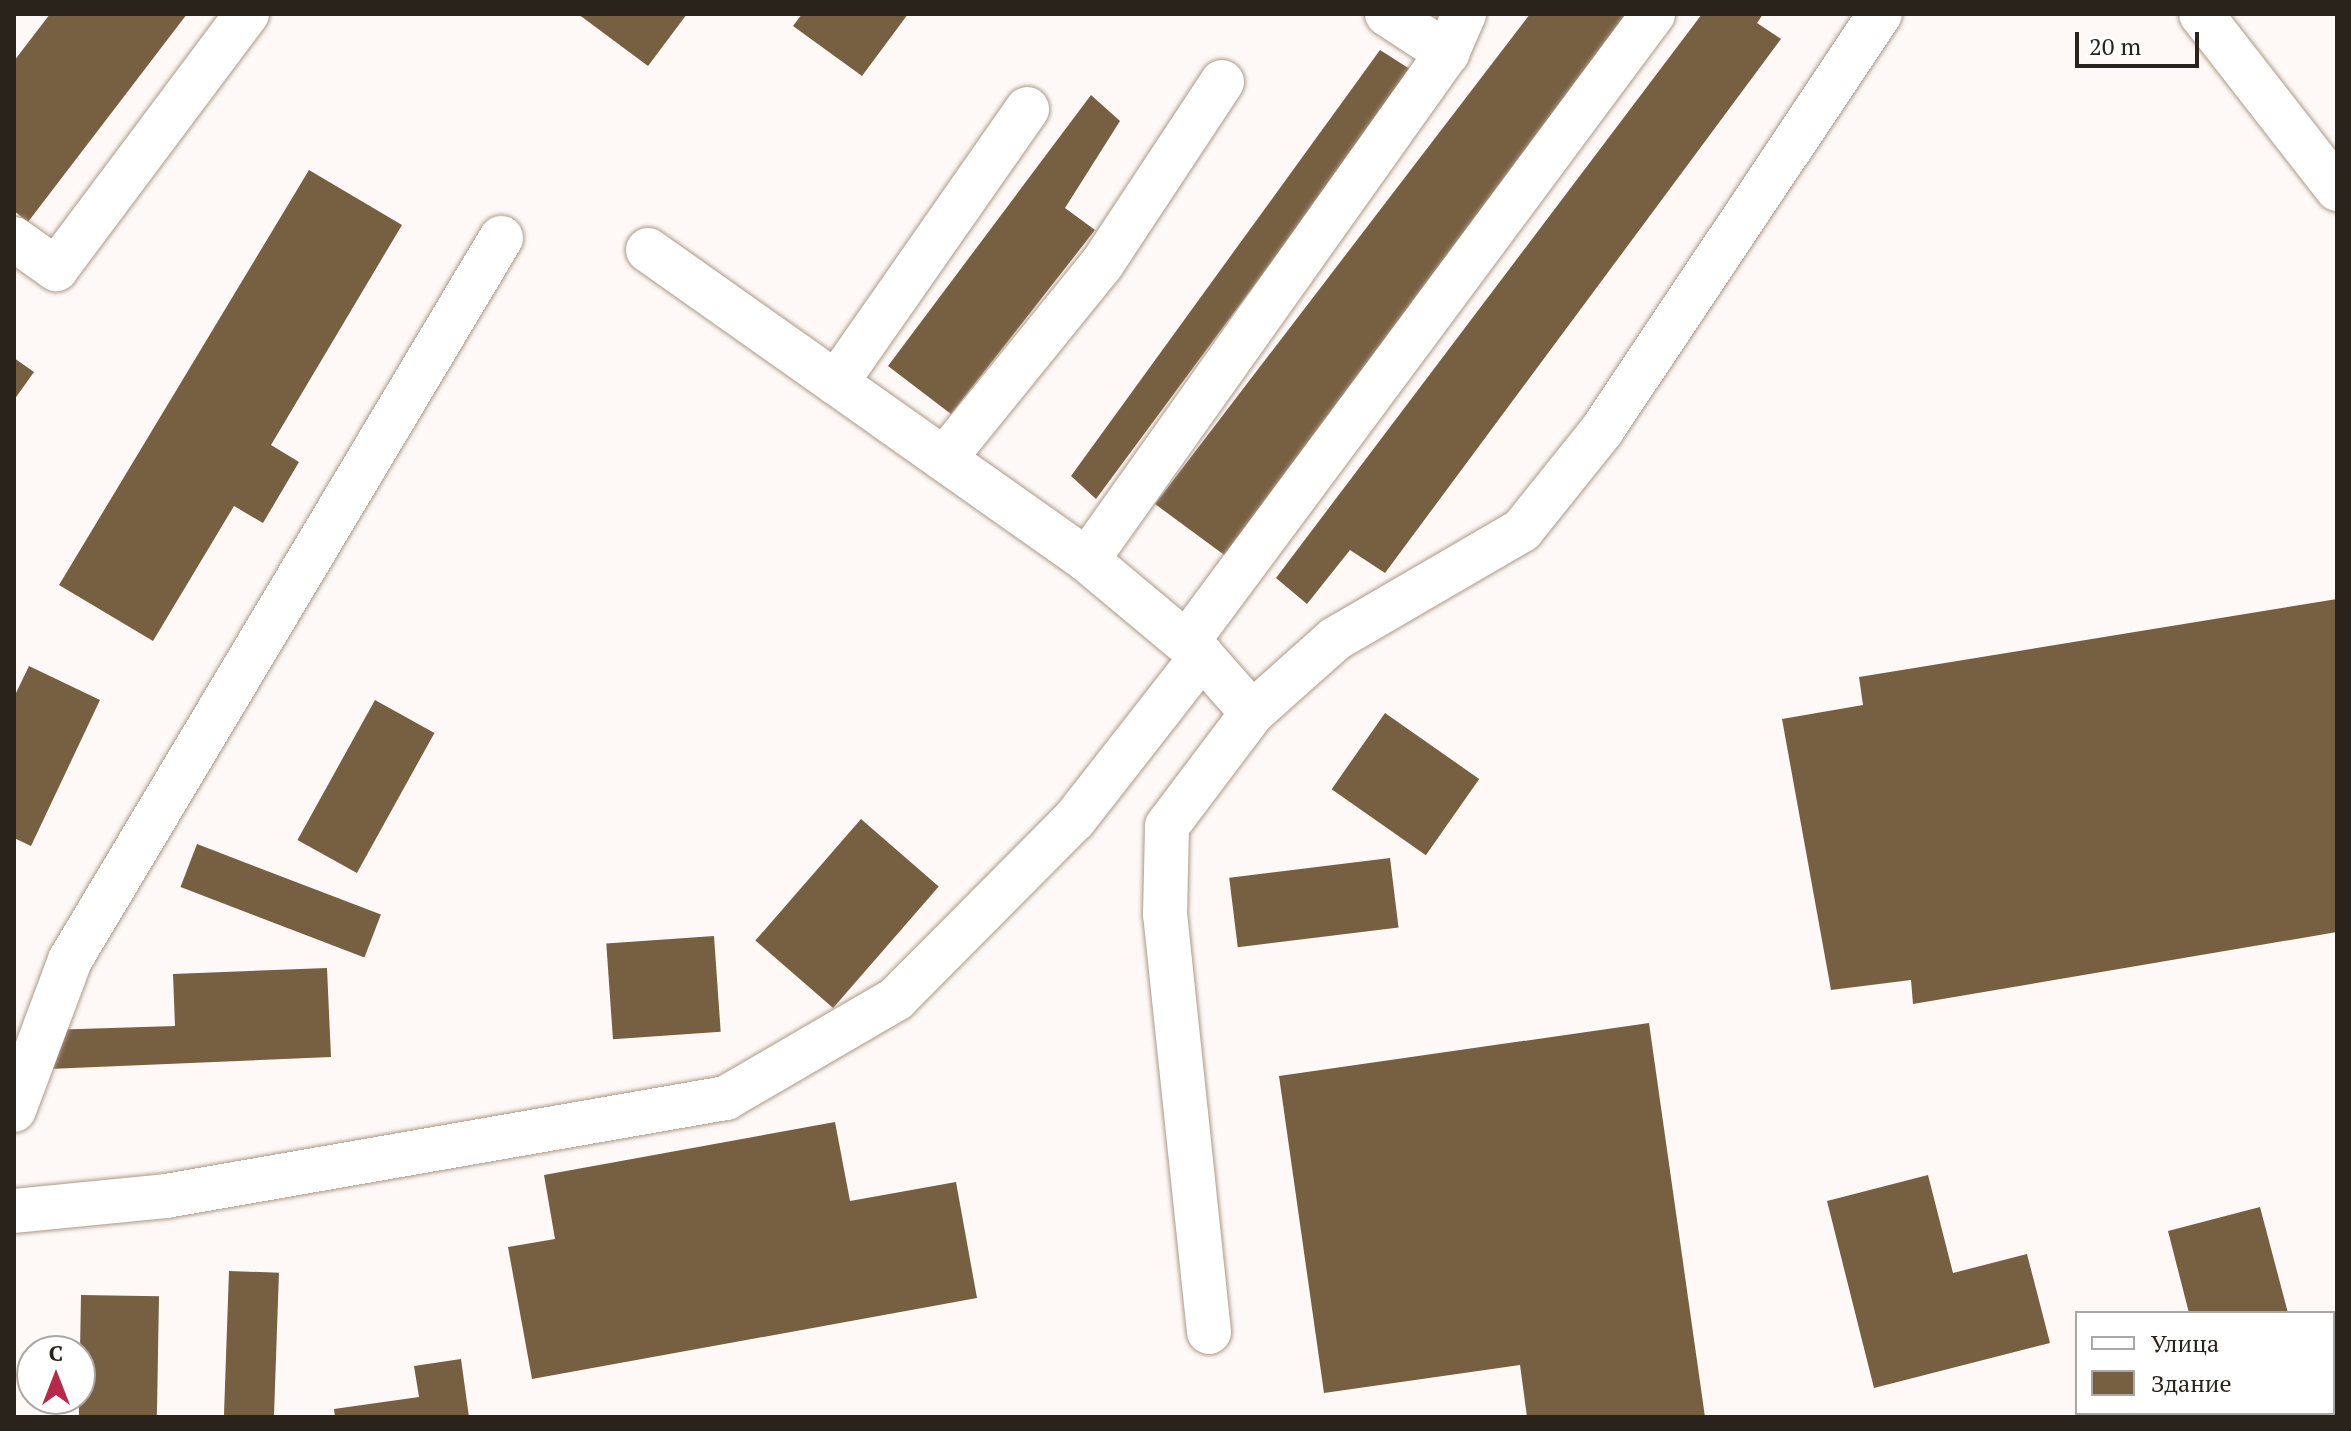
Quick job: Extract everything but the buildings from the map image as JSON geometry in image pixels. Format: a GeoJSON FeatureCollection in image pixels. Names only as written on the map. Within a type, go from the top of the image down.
{"type":"FeatureCollection","features":[{"type":"Feature","properties":{"kind":"street"},"geometry":{"type":"LineString","coordinates":[[14,239],[56,269],[247,14]]}},
{"type":"Feature","properties":{"kind":"street"},"geometry":{"type":"LineString","coordinates":[[1387,14],[1447,53]]}},
{"type":"Feature","properties":{"kind":"street"},"geometry":{"type":"LineString","coordinates":[[1087,560],[1447,53],[1464,14]]}},
{"type":"Feature","properties":{"kind":"street"},"geometry":{"type":"LineString","coordinates":[[14,1202],[14,1211],[166,1196],[523,1137],[726,1098],[896,999],[1074,820],[1653,14]]}},
{"type":"Feature","properties":{"kind":"street"},"geometry":{"type":"LineString","coordinates":[[1209,1332],[1165,915],[1167,826],[1252,713],[1335,639],[1522,530],[1602,430],[1880,14]]}},
{"type":"Feature","properties":{"kind":"street"},"geometry":{"type":"LineString","coordinates":[[2201,14],[2337,189]]}},
{"type":"Feature","properties":{"kind":"street"},"geometry":{"type":"LineString","coordinates":[[944,459],[1102,264],[1222,82]]}},
{"type":"Feature","properties":{"kind":"street"},"geometry":{"type":"LineString","coordinates":[[836,383],[1027,109]]}},
{"type":"Feature","properties":{"kind":"street"},"geometry":{"type":"LineString","coordinates":[[14,1110],[70,960],[501,238]]}},
{"type":"Feature","properties":{"kind":"street"},"geometry":{"type":"LineString","coordinates":[[648,250],[1087,560],[1194,649],[1252,713]]}}]}
